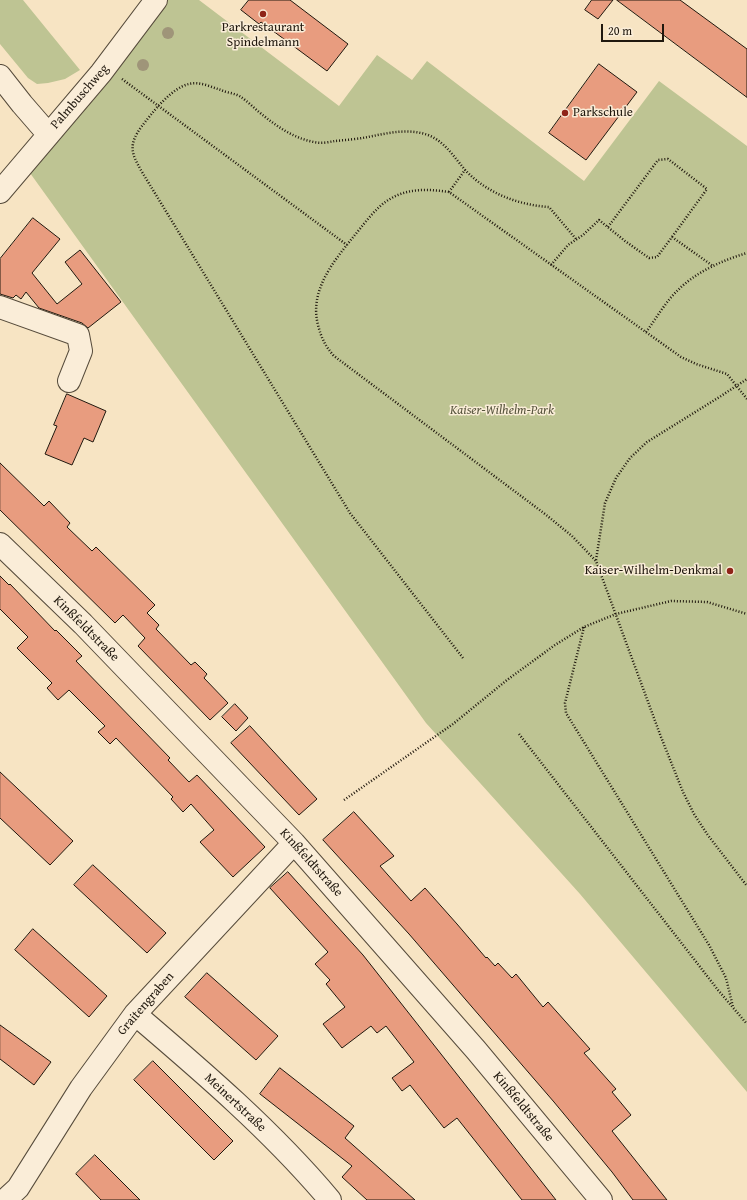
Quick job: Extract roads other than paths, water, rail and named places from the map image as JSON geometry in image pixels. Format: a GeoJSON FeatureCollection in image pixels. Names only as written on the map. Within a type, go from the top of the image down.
{"type":"FeatureCollection","features":[{"type":"Feature","properties":{"kind":"street","name":"Palmbuschweg"},"geometry":{"type":"LineString","coordinates":[[0,192],[106,67],[156,0]]}},
{"type":"Feature","properties":{"kind":"street"},"geometry":{"type":"LineString","coordinates":[[0,76],[48,134]]}},
{"type":"Feature","properties":{"kind":"street"},"geometry":{"type":"LineString","coordinates":[[0,307],[78,335],[81,351],[69,381]]}},
{"type":"Feature","properties":{"kind":"street","name":"Kinßfeldtstraße"},"geometry":{"type":"LineString","coordinates":[[0,544],[83,624],[294,843],[476,1050],[601,1200]]}},
{"type":"Feature","properties":{"kind":"street","name":"Graitengraben"},"geometry":{"type":"LineString","coordinates":[[18,1196],[81,1088],[134,1014],[294,843]]}},
{"type":"Feature","properties":{"kind":"street","name":"Meinertstraße"},"geometry":{"type":"LineString","coordinates":[[134,1014],[223,1090],[304,1169],[330,1200]]}},
{"type":"Feature","properties":{"kind":"place","name":"Parkrestaurant Spindelmann"},"geometry":{"type":"Point","coordinates":[263,14]}},
{"type":"Feature","properties":{"kind":"place","name":"Parkschule"},"geometry":{"type":"Point","coordinates":[565,113]}},
{"type":"Feature","properties":{"kind":"place","name":"Kaiser-Wilhelm-Denkmal"},"geometry":{"type":"Point","coordinates":[730,571]}},
{"type":"Feature","properties":{"kind":"park label","name":"Kaiser-Wilhelm-Park"},"geometry":{"type":"Point","coordinates":[502,411]}}]}
